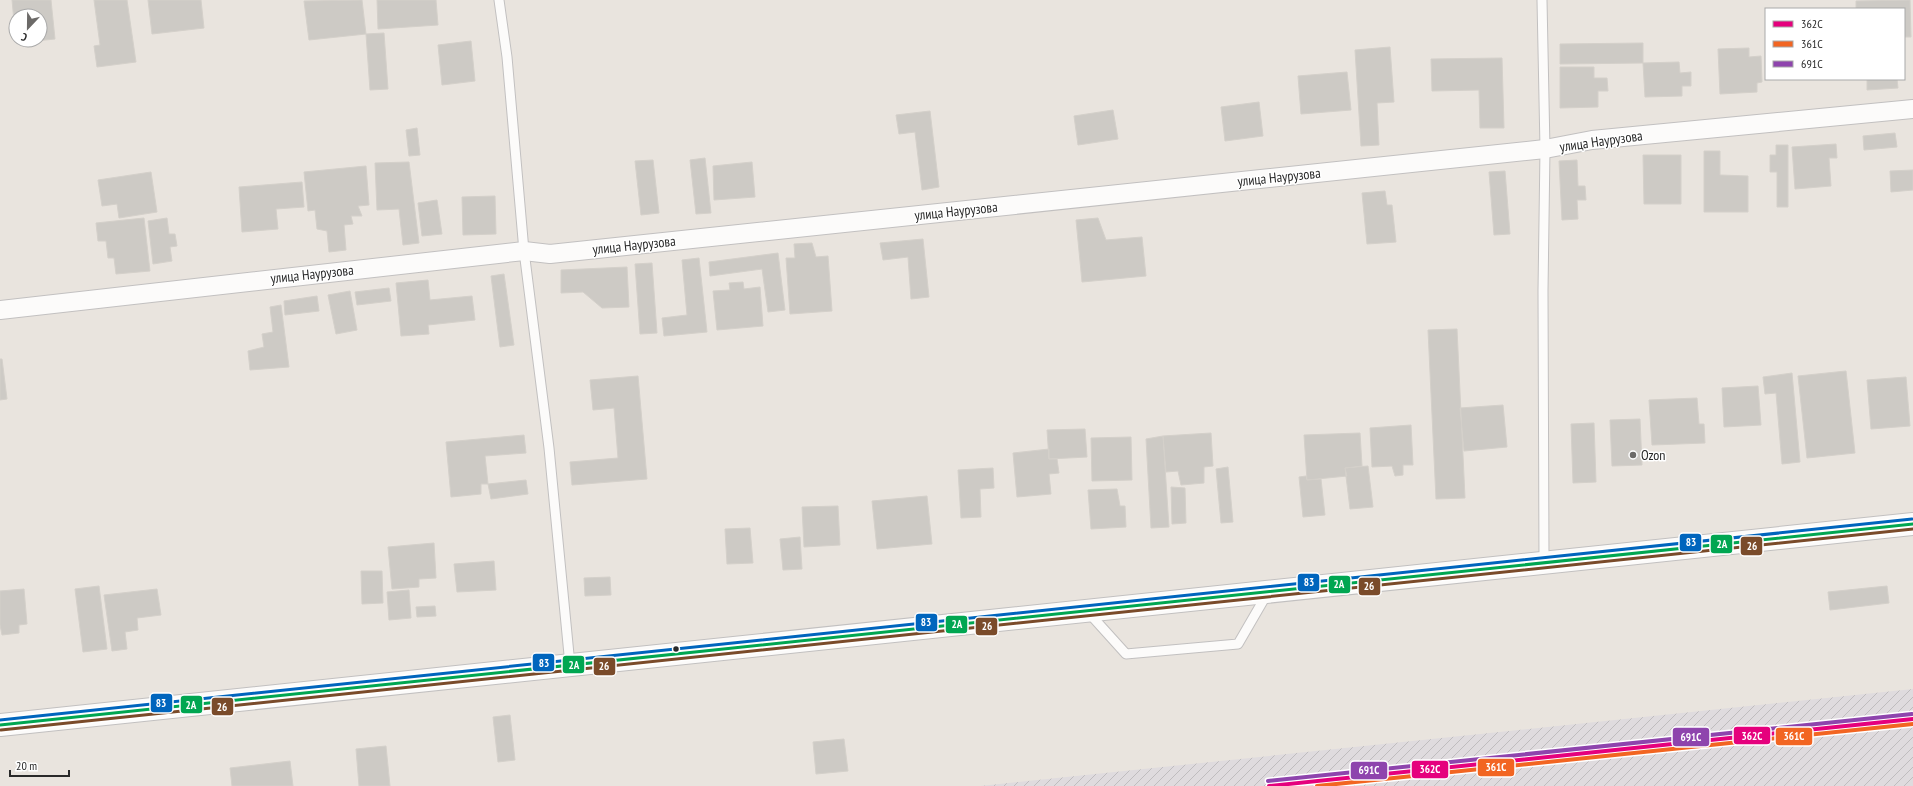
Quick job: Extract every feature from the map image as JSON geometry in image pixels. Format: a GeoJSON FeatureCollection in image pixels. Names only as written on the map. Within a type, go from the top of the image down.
{"type":"FeatureCollection","features":[{"type":"Feature","properties":{"kind":"main road"},"geometry":{"type":"LineString","coordinates":[[0,725],[1913,524]]}},
{"type":"Feature","properties":{"kind":"street","name":"улица Наурузова"},"geometry":{"type":"LineString","coordinates":[[0,310],[524,251],[550,254],[1545,149],[1592,140],[1913,109]]}},
{"type":"Feature","properties":{"kind":"lane"},"geometry":{"type":"LineString","coordinates":[[499,0],[507,56],[524,251],[549,448],[570,665]]}},
{"type":"Feature","properties":{"kind":"lane"},"geometry":{"type":"LineString","coordinates":[[1542,0],[1545,149],[1543,291],[1544,563]]}},
{"type":"Feature","properties":{"kind":"lane"},"geometry":{"type":"LineString","coordinates":[[1086,610],[1126,654],[1238,644],[1269,591]]}},
{"type":"Feature","properties":{"kind":"shaded area"},"geometry":{"type":"Polygon","coordinates":[[[1913,689],[1913,786],[980,786],[1913,689]]]}},
{"type":"Feature","properties":{"kind":"building"},"geometry":{"type":"Polygon","coordinates":[[[12,0],[51,0],[55,39],[48,40],[48,8],[13,8],[12,0]]]}},
{"type":"Feature","properties":{"kind":"building"},"geometry":{"type":"Polygon","coordinates":[[[94,0],[127,0],[136,62],[97,67],[94,46],[100,45],[94,0]]]}},
{"type":"Feature","properties":{"kind":"building"},"geometry":{"type":"Polygon","coordinates":[[[148,0],[201,0],[204,28],[152,34],[148,0]]]}},
{"type":"Feature","properties":{"kind":"building"},"geometry":{"type":"Polygon","coordinates":[[[362,0],[366,34],[309,40],[304,1],[362,0]]]}},
{"type":"Feature","properties":{"kind":"building"},"geometry":{"type":"Polygon","coordinates":[[[377,0],[436,0],[438,25],[378,29],[377,0]]]}},
{"type":"Feature","properties":{"kind":"building"},"geometry":{"type":"Polygon","coordinates":[[[1910,0],[1911,37],[1905,37],[1905,8],[1856,8],[1856,1],[1910,0]]]}},
{"type":"Feature","properties":{"kind":"building"},"geometry":{"type":"Polygon","coordinates":[[[384,33],[388,89],[370,90],[366,34],[384,33]]]}},
{"type":"Feature","properties":{"kind":"building"},"geometry":{"type":"Polygon","coordinates":[[[471,41],[475,81],[442,85],[438,45],[471,41]]]}},
{"type":"Feature","properties":{"kind":"building"},"geometry":{"type":"Polygon","coordinates":[[[1643,43],[1643,63],[1560,64],[1560,44],[1643,43]]]}},
{"type":"Feature","properties":{"kind":"building"},"geometry":{"type":"Polygon","coordinates":[[[1390,47],[1394,102],[1377,103],[1379,145],[1361,146],[1355,50],[1390,47]]]}},
{"type":"Feature","properties":{"kind":"building"},"geometry":{"type":"Polygon","coordinates":[[[1749,48],[1749,57],[1761,56],[1762,82],[1757,83],[1757,92],[1720,94],[1718,49],[1749,48]]]}},
{"type":"Feature","properties":{"kind":"building"},"geometry":{"type":"Polygon","coordinates":[[[1502,58],[1504,128],[1480,128],[1479,90],[1432,91],[1431,59],[1502,58]]]}},
{"type":"Feature","properties":{"kind":"building"},"geometry":{"type":"Polygon","coordinates":[[[1679,62],[1680,73],[1691,72],[1691,86],[1682,86],[1682,96],[1645,97],[1643,63],[1679,62]]]}},
{"type":"Feature","properties":{"kind":"building"},"geometry":{"type":"Polygon","coordinates":[[[1560,67],[1594,67],[1594,78],[1607,78],[1608,91],[1598,91],[1598,107],[1560,108],[1560,67]]]}},
{"type":"Feature","properties":{"kind":"building"},"geometry":{"type":"Polygon","coordinates":[[[1347,72],[1351,110],[1301,114],[1298,76],[1347,72]]]}},
{"type":"Feature","properties":{"kind":"building"},"geometry":{"type":"Polygon","coordinates":[[[1867,80],[1897,80],[1898,88],[1867,90],[1867,80]]]}},
{"type":"Feature","properties":{"kind":"building"},"geometry":{"type":"Polygon","coordinates":[[[1259,102],[1263,136],[1225,141],[1221,107],[1259,102]]]}},
{"type":"Feature","properties":{"kind":"building"},"geometry":{"type":"Polygon","coordinates":[[[1113,110],[1118,139],[1078,145],[1074,116],[1113,110]]]}},
{"type":"Feature","properties":{"kind":"building"},"geometry":{"type":"Polygon","coordinates":[[[930,111],[939,187],[922,190],[915,132],[899,134],[896,115],[930,111]]]}},
{"type":"Feature","properties":{"kind":"building"},"geometry":{"type":"Polygon","coordinates":[[[417,128],[420,155],[409,156],[406,130],[417,128]]]}},
{"type":"Feature","properties":{"kind":"building"},"geometry":{"type":"Polygon","coordinates":[[[1895,133],[1897,147],[1864,150],[1863,136],[1895,133]]]}},
{"type":"Feature","properties":{"kind":"building"},"geometry":{"type":"Polygon","coordinates":[[[1836,144],[1837,158],[1829,158],[1831,186],[1795,189],[1792,147],[1836,144]]]}},
{"type":"Feature","properties":{"kind":"building"},"geometry":{"type":"Polygon","coordinates":[[[1776,145],[1788,145],[1788,207],[1777,207],[1777,172],[1770,172],[1770,155],[1776,155],[1776,145]]]}},
{"type":"Feature","properties":{"kind":"building"},"geometry":{"type":"Polygon","coordinates":[[[1704,151],[1720,151],[1720,175],[1748,176],[1748,212],[1704,212],[1704,151]]]}},
{"type":"Feature","properties":{"kind":"building"},"geometry":{"type":"Polygon","coordinates":[[[1643,155],[1681,155],[1681,204],[1644,204],[1643,155]]]}},
{"type":"Feature","properties":{"kind":"building"},"geometry":{"type":"Polygon","coordinates":[[[705,158],[711,213],[696,214],[690,160],[705,158]]]}},
{"type":"Feature","properties":{"kind":"building"},"geometry":{"type":"Polygon","coordinates":[[[653,160],[659,213],[641,215],[635,161],[653,160]]]}},
{"type":"Feature","properties":{"kind":"building"},"geometry":{"type":"Polygon","coordinates":[[[1577,160],[1578,186],[1585,186],[1586,200],[1577,200],[1578,219],[1562,220],[1559,161],[1577,160]]]}},
{"type":"Feature","properties":{"kind":"building"},"geometry":{"type":"Polygon","coordinates":[[[409,162],[419,243],[403,245],[399,209],[377,210],[375,163],[409,162]]]}},
{"type":"Feature","properties":{"kind":"building"},"geometry":{"type":"Polygon","coordinates":[[[752,162],[755,197],[714,200],[713,166],[752,162]]]}},
{"type":"Feature","properties":{"kind":"building"},"geometry":{"type":"Polygon","coordinates":[[[366,166],[369,205],[358,206],[362,216],[351,216],[353,224],[344,225],[346,250],[329,252],[327,231],[317,229],[315,210],[308,211],[304,172],[366,166]]]}},
{"type":"Feature","properties":{"kind":"building"},"geometry":{"type":"Polygon","coordinates":[[[1913,170],[1913,190],[1891,192],[1890,171],[1913,170]]]}},
{"type":"Feature","properties":{"kind":"building"},"geometry":{"type":"Polygon","coordinates":[[[1505,171],[1510,234],[1494,235],[1489,172],[1505,171]]]}},
{"type":"Feature","properties":{"kind":"building"},"geometry":{"type":"Polygon","coordinates":[[[151,172],[157,212],[119,218],[117,204],[102,206],[98,180],[151,172]]]}},
{"type":"Feature","properties":{"kind":"building"},"geometry":{"type":"Polygon","coordinates":[[[302,182],[304,207],[276,209],[278,229],[242,232],[239,187],[302,182]]]}},
{"type":"Feature","properties":{"kind":"building"},"geometry":{"type":"Polygon","coordinates":[[[1385,191],[1387,205],[1392,205],[1396,242],[1367,244],[1362,193],[1385,191]]]}},
{"type":"Feature","properties":{"kind":"building"},"geometry":{"type":"Polygon","coordinates":[[[495,196],[496,234],[463,235],[462,197],[495,196]]]}},
{"type":"Feature","properties":{"kind":"building"},"geometry":{"type":"Polygon","coordinates":[[[437,200],[442,234],[422,236],[418,203],[437,200]]]}},
{"type":"Feature","properties":{"kind":"building"},"geometry":{"type":"Polygon","coordinates":[[[144,218],[150,271],[116,274],[114,258],[108,258],[106,241],[98,241],[96,223],[144,218]]]}},
{"type":"Feature","properties":{"kind":"building"},"geometry":{"type":"Polygon","coordinates":[[[167,218],[169,234],[175,234],[177,246],[170,247],[172,261],[153,264],[148,221],[167,218]]]}},
{"type":"Feature","properties":{"kind":"building"},"geometry":{"type":"Polygon","coordinates":[[[1098,218],[1106,240],[1142,237],[1146,276],[1082,282],[1076,220],[1098,218]]]}},
{"type":"Feature","properties":{"kind":"building"},"geometry":{"type":"Polygon","coordinates":[[[923,239],[929,297],[911,299],[908,257],[883,260],[880,243],[923,239]]]}},
{"type":"Feature","properties":{"kind":"building"},"geometry":{"type":"Polygon","coordinates":[[[812,243],[816,257],[828,256],[832,311],[790,314],[786,258],[795,258],[794,244],[812,243]]]}},
{"type":"Feature","properties":{"kind":"building"},"geometry":{"type":"Polygon","coordinates":[[[778,253],[785,310],[768,312],[762,269],[710,276],[709,262],[778,253]]]}},
{"type":"Feature","properties":{"kind":"building"},"geometry":{"type":"Polygon","coordinates":[[[699,258],[707,332],[664,336],[662,318],[687,315],[682,260],[699,258]]]}},
{"type":"Feature","properties":{"kind":"building"},"geometry":{"type":"Polygon","coordinates":[[[652,263],[657,333],[640,334],[635,264],[652,263]]]}},
{"type":"Feature","properties":{"kind":"building"},"geometry":{"type":"Polygon","coordinates":[[[627,267],[629,307],[602,308],[583,292],[561,293],[561,270],[627,267]]]}},
{"type":"Feature","properties":{"kind":"building"},"geometry":{"type":"Polygon","coordinates":[[[504,274],[514,345],[500,347],[491,276],[504,274]]]}},
{"type":"Feature","properties":{"kind":"building"},"geometry":{"type":"Polygon","coordinates":[[[428,280],[430,300],[472,296],[475,320],[428,325],[429,334],[401,336],[396,283],[428,280]]]}},
{"type":"Feature","properties":{"kind":"building"},"geometry":{"type":"Polygon","coordinates":[[[743,282],[744,289],[760,287],[763,326],[717,330],[713,291],[730,290],[729,283],[743,282]]]}},
{"type":"Feature","properties":{"kind":"building"},"geometry":{"type":"Polygon","coordinates":[[[389,288],[391,301],[357,305],[355,292],[389,288]]]}},
{"type":"Feature","properties":{"kind":"building"},"geometry":{"type":"Polygon","coordinates":[[[350,291],[357,330],[336,334],[328,295],[350,291]]]}},
{"type":"Feature","properties":{"kind":"building"},"geometry":{"type":"Polygon","coordinates":[[[317,296],[319,311],[285,315],[284,301],[317,296]]]}},
{"type":"Feature","properties":{"kind":"building"},"geometry":{"type":"Polygon","coordinates":[[[281,305],[289,367],[250,370],[248,351],[264,347],[262,334],[273,332],[270,307],[281,305]]]}},
{"type":"Feature","properties":{"kind":"building"},"geometry":{"type":"Polygon","coordinates":[[[1457,329],[1465,498],[1436,499],[1428,330],[1457,329]]]}},
{"type":"Feature","properties":{"kind":"building"},"geometry":{"type":"Polygon","coordinates":[[[0,359],[2,359],[7,399],[0,400],[0,359]]]}},
{"type":"Feature","properties":{"kind":"building"},"geometry":{"type":"Polygon","coordinates":[[[1846,371],[1855,453],[1807,458],[1798,376],[1846,371]]]}},
{"type":"Feature","properties":{"kind":"building"},"geometry":{"type":"Polygon","coordinates":[[[1792,373],[1800,462],[1782,464],[1776,393],[1765,394],[1763,377],[1792,373]]]}},
{"type":"Feature","properties":{"kind":"building"},"geometry":{"type":"Polygon","coordinates":[[[638,376],[647,479],[572,485],[570,462],[618,458],[614,408],[593,410],[590,380],[638,376]]]}},
{"type":"Feature","properties":{"kind":"building"},"geometry":{"type":"Polygon","coordinates":[[[1906,377],[1910,426],[1871,429],[1867,380],[1906,377]]]}},
{"type":"Feature","properties":{"kind":"building"},"geometry":{"type":"Polygon","coordinates":[[[1758,386],[1761,425],[1724,427],[1722,388],[1758,386]]]}},
{"type":"Feature","properties":{"kind":"building"},"geometry":{"type":"Polygon","coordinates":[[[1697,398],[1699,424],[1704,424],[1705,443],[1652,445],[1649,400],[1697,398]]]}},
{"type":"Feature","properties":{"kind":"building"},"geometry":{"type":"Polygon","coordinates":[[[1503,405],[1507,447],[1464,451],[1460,408],[1503,405]]]}},
{"type":"Feature","properties":{"kind":"building"},"geometry":{"type":"Polygon","coordinates":[[[1640,419],[1642,465],[1612,466],[1610,420],[1640,419]]]}},
{"type":"Feature","properties":{"kind":"building"},"geometry":{"type":"Polygon","coordinates":[[[1594,423],[1596,482],[1573,483],[1571,424],[1594,423]]]}},
{"type":"Feature","properties":{"kind":"building"},"geometry":{"type":"Polygon","coordinates":[[[1411,425],[1413,465],[1403,465],[1403,475],[1395,476],[1392,466],[1372,467],[1370,428],[1411,425]]]}},
{"type":"Feature","properties":{"kind":"building"},"geometry":{"type":"Polygon","coordinates":[[[1085,429],[1087,457],[1049,459],[1047,430],[1085,429]]]}},
{"type":"Feature","properties":{"kind":"building"},"geometry":{"type":"Polygon","coordinates":[[[1211,433],[1213,466],[1204,467],[1204,483],[1181,485],[1178,471],[1166,472],[1163,436],[1211,433]]]}},
{"type":"Feature","properties":{"kind":"building"},"geometry":{"type":"Polygon","coordinates":[[[1360,433],[1362,466],[1345,468],[1347,476],[1307,480],[1304,435],[1360,433]]]}},
{"type":"Feature","properties":{"kind":"building"},"geometry":{"type":"Polygon","coordinates":[[[524,435],[526,453],[485,456],[488,484],[481,484],[481,494],[451,497],[446,442],[524,435]]]}},
{"type":"Feature","properties":{"kind":"building"},"geometry":{"type":"Polygon","coordinates":[[[1163,436],[1169,527],[1151,528],[1146,439],[1163,436]]]}},
{"type":"Feature","properties":{"kind":"building"},"geometry":{"type":"Polygon","coordinates":[[[1131,437],[1132,480],[1092,481],[1091,438],[1131,437]]]}},
{"type":"Feature","properties":{"kind":"building"},"geometry":{"type":"Polygon","coordinates":[[[1049,449],[1049,459],[1057,459],[1059,473],[1049,474],[1051,494],[1017,497],[1013,453],[1049,449]]]}},
{"type":"Feature","properties":{"kind":"building"},"geometry":{"type":"Polygon","coordinates":[[[1368,466],[1373,507],[1350,509],[1345,468],[1368,466]]]}},
{"type":"Feature","properties":{"kind":"building"},"geometry":{"type":"Polygon","coordinates":[[[1228,467],[1233,522],[1221,523],[1216,469],[1228,467]]]}},
{"type":"Feature","properties":{"kind":"building"},"geometry":{"type":"Polygon","coordinates":[[[993,468],[994,488],[980,489],[981,517],[961,518],[958,470],[993,468]]]}},
{"type":"Feature","properties":{"kind":"building"},"geometry":{"type":"Polygon","coordinates":[[[1306,476],[1307,480],[1321,479],[1325,515],[1303,517],[1299,477],[1306,476]]]}},
{"type":"Feature","properties":{"kind":"building"},"geometry":{"type":"Polygon","coordinates":[[[526,480],[528,494],[491,499],[488,484],[526,480]]]}},
{"type":"Feature","properties":{"kind":"building"},"geometry":{"type":"Polygon","coordinates":[[[1171,487],[1185,488],[1186,523],[1172,524],[1171,487]]]}},
{"type":"Feature","properties":{"kind":"building"},"geometry":{"type":"Polygon","coordinates":[[[1117,489],[1120,506],[1125,506],[1126,527],[1091,529],[1088,490],[1117,489]]]}},
{"type":"Feature","properties":{"kind":"building"},"geometry":{"type":"Polygon","coordinates":[[[927,496],[932,544],[877,549],[872,501],[927,496]]]}},
{"type":"Feature","properties":{"kind":"building"},"geometry":{"type":"Polygon","coordinates":[[[838,506],[840,545],[804,547],[802,507],[838,506]]]}},
{"type":"Feature","properties":{"kind":"building"},"geometry":{"type":"Polygon","coordinates":[[[750,528],[753,563],[727,564],[725,529],[750,528]]]}},
{"type":"Feature","properties":{"kind":"building"},"geometry":{"type":"Polygon","coordinates":[[[800,537],[802,569],[783,570],[780,539],[800,537]]]}},
{"type":"Feature","properties":{"kind":"building"},"geometry":{"type":"Polygon","coordinates":[[[434,543],[436,578],[419,579],[419,587],[392,589],[388,547],[434,543]]]}},
{"type":"Feature","properties":{"kind":"building"},"geometry":{"type":"Polygon","coordinates":[[[494,561],[496,590],[457,592],[454,564],[494,561]]]}},
{"type":"Feature","properties":{"kind":"building"},"geometry":{"type":"Polygon","coordinates":[[[361,571],[382,571],[383,603],[362,604],[361,571]]]}},
{"type":"Feature","properties":{"kind":"building"},"geometry":{"type":"Polygon","coordinates":[[[610,577],[611,595],[585,596],[584,578],[610,577]]]}},
{"type":"Feature","properties":{"kind":"building"},"geometry":{"type":"Polygon","coordinates":[[[99,586],[107,649],[83,652],[75,589],[99,586]]]}},
{"type":"Feature","properties":{"kind":"building"},"geometry":{"type":"Polygon","coordinates":[[[1887,586],[1889,603],[1830,610],[1828,592],[1887,586]]]}},
{"type":"Feature","properties":{"kind":"building"},"geometry":{"type":"Polygon","coordinates":[[[24,589],[27,624],[19,625],[19,633],[2,635],[0,625],[0,591],[24,589]]]}},
{"type":"Feature","properties":{"kind":"building"},"geometry":{"type":"Polygon","coordinates":[[[157,589],[161,615],[137,618],[138,630],[125,632],[127,649],[112,651],[104,595],[157,589]]]}},
{"type":"Feature","properties":{"kind":"building"},"geometry":{"type":"Polygon","coordinates":[[[409,590],[411,618],[389,620],[387,592],[409,590]]]}},
{"type":"Feature","properties":{"kind":"building"},"geometry":{"type":"Polygon","coordinates":[[[435,606],[436,616],[417,617],[416,607],[435,606]]]}},
{"type":"Feature","properties":{"kind":"building"},"geometry":{"type":"Polygon","coordinates":[[[510,715],[515,760],[498,762],[493,717],[510,715]]]}},
{"type":"Feature","properties":{"kind":"building"},"geometry":{"type":"Polygon","coordinates":[[[844,739],[848,771],[816,774],[813,742],[844,739]]]}},
{"type":"Feature","properties":{"kind":"building"},"geometry":{"type":"Polygon","coordinates":[[[386,746],[390,786],[359,786],[356,749],[386,746]]]}},
{"type":"Feature","properties":{"kind":"building"},"geometry":{"type":"Polygon","coordinates":[[[290,761],[293,786],[232,786],[230,768],[290,761]]]}},
{"type":"Feature","properties":{"kind":"transit line","name":"83"},"geometry":{"type":"LineString","coordinates":[[0,720],[1912,519]]}},
{"type":"Feature","properties":{"kind":"transit line","name":"2А"},"geometry":{"type":"LineString","coordinates":[[0,725],[1913,524]]}},
{"type":"Feature","properties":{"kind":"transit line","name":"26"},"geometry":{"type":"LineString","coordinates":[[1,730],[1913,529]]}},
{"type":"Feature","properties":{"kind":"transit line","name":"691С"},"geometry":{"type":"LineString","coordinates":[[1268,781],[1912,714]]}},
{"type":"Feature","properties":{"kind":"transit line","name":"362С"},"geometry":{"type":"LineString","coordinates":[[1269,786],[1913,719]]}},
{"type":"Feature","properties":{"kind":"transit line","name":"361С"},"geometry":{"type":"LineString","coordinates":[[1317,786],[1913,724]]}},
{"type":"Feature","properties":{"kind":"place","name":"Ozon"},"geometry":{"type":"Point","coordinates":[1633,455]}}]}
